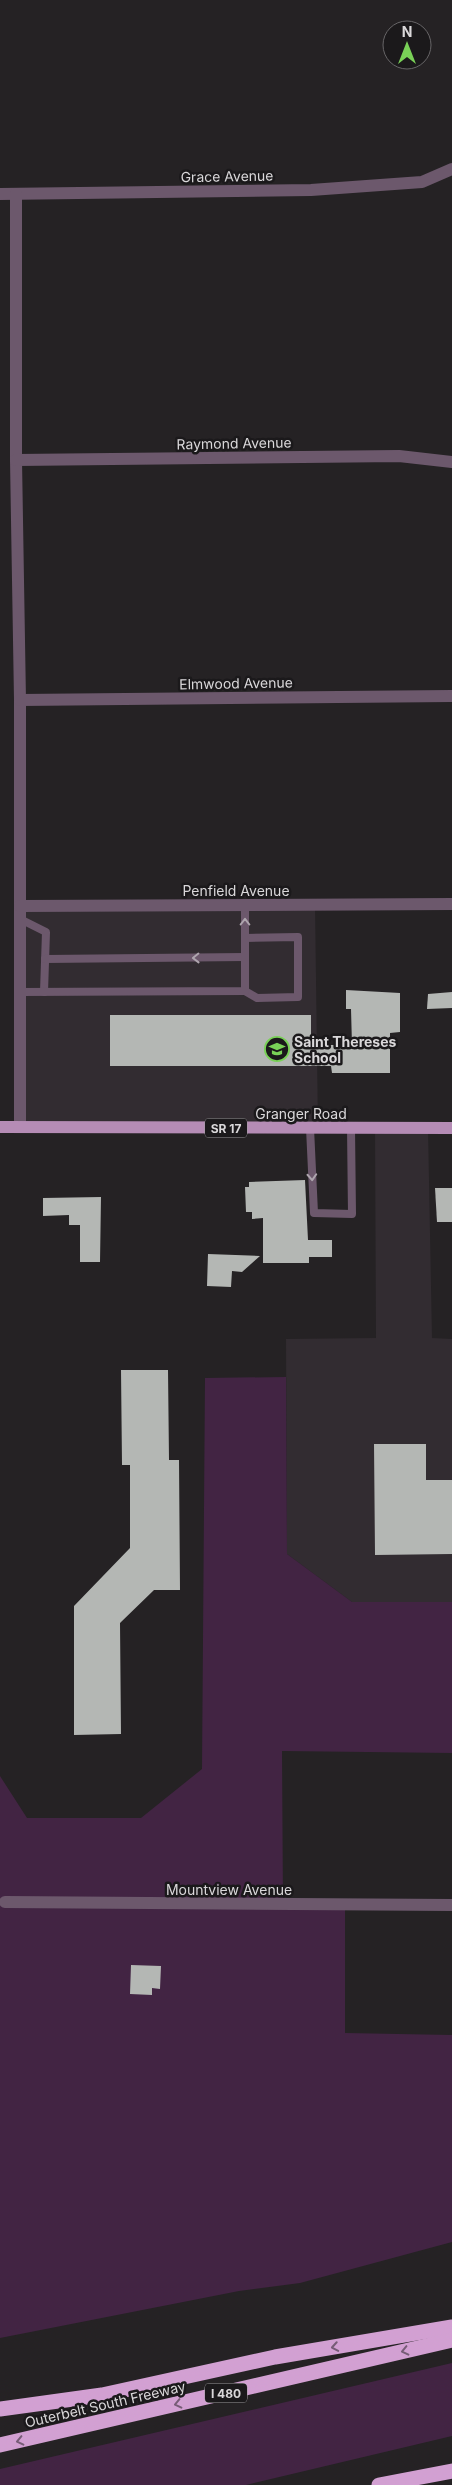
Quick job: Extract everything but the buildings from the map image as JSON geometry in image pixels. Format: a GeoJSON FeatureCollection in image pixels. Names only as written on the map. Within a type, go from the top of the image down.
{"type":"FeatureCollection","features":[{"type":"Feature","properties":{"kind":"highway"},"geometry":{"type":"LineString","coordinates":[[0,2409],[102,2395],[276,2357],[452,2327]]}},
{"type":"Feature","properties":{"kind":"highway","name":"Outerbelt South Freeway"},"geometry":{"type":"LineString","coordinates":[[0,2445],[452,2340]]}},
{"type":"Feature","properties":{"kind":"highway"},"geometry":{"type":"LineString","coordinates":[[379,2485],[452,2471]]}},
{"type":"Feature","properties":{"kind":"highway"},"geometry":{"type":"LineString","coordinates":[[414,2485],[452,2476]]}},
{"type":"Feature","properties":{"kind":"main road","name":"Granger Road"},"geometry":{"type":"LineString","coordinates":[[0,1127],[452,1128]]}},
{"type":"Feature","properties":{"kind":"street","name":"Grace Avenue"},"geometry":{"type":"LineString","coordinates":[[0,194],[311,190],[422,182],[452,169]]}},
{"type":"Feature","properties":{"kind":"street"},"geometry":{"type":"LineString","coordinates":[[16,194],[16,460],[20,700],[20,1127]]}},
{"type":"Feature","properties":{"kind":"street","name":"Raymond Avenue"},"geometry":{"type":"LineString","coordinates":[[16,460],[399,456],[452,462]]}},
{"type":"Feature","properties":{"kind":"street","name":"Elmwood Avenue"},"geometry":{"type":"LineString","coordinates":[[20,700],[452,696]]}},
{"type":"Feature","properties":{"kind":"street","name":"Penfield Avenue"},"geometry":{"type":"LineString","coordinates":[[20,912],[245,905],[452,904]]}},
{"type":"Feature","properties":{"kind":"street","name":"Mountview Avenue"},"geometry":{"type":"LineString","coordinates":[[5,1902],[452,1905]]}},
{"type":"Feature","properties":{"kind":"lane"},"geometry":{"type":"LineString","coordinates":[[245,905],[245,991]]}},
{"type":"Feature","properties":{"kind":"lane"},"geometry":{"type":"LineString","coordinates":[[20,912],[46,932],[44,992]]}},
{"type":"Feature","properties":{"kind":"lane"},"geometry":{"type":"LineString","coordinates":[[20,992],[245,991],[257,998],[298,997],[298,937],[245,938]]}},
{"type":"Feature","properties":{"kind":"lane"},"geometry":{"type":"LineString","coordinates":[[45,959],[245,957]]}},
{"type":"Feature","properties":{"kind":"lane"},"geometry":{"type":"LineString","coordinates":[[310,1128],[314,1213],[352,1214],[351,1128]]}},
{"type":"Feature","properties":{"kind":"shaded area"},"geometry":{"type":"Polygon","coordinates":[[[315,904],[318,1128],[20,1127],[20,906],[315,904]]]}},
{"type":"Feature","properties":{"kind":"shaded area"},"geometry":{"type":"Polygon","coordinates":[[[375,1128],[428,1128],[432,1338],[452,1339],[452,1602],[352,1602],[287,1554],[286,1339],[376,1338],[375,1128]]]}},
{"type":"Feature","properties":{"kind":"shaded area"},"geometry":{"type":"Polygon","coordinates":[[[286,1377],[287,1554],[352,1602],[452,1602],[452,1753],[282,1751],[283,1904],[345,1904],[345,2033],[452,2035],[452,2242],[300,2283],[239,2291],[0,2338],[0,1776],[27,1818],[141,1818],[202,1769],[205,1378],[286,1377]]]}},
{"type":"Feature","properties":{"kind":"shaded area"},"geometry":{"type":"Polygon","coordinates":[[[452,2363],[452,2436],[246,2485],[0,2485],[0,2469],[452,2363]]]}},
{"type":"Feature","properties":{"kind":"place","name":"Saint Thereses School"},"geometry":{"type":"Point","coordinates":[277,1049]}}]}
